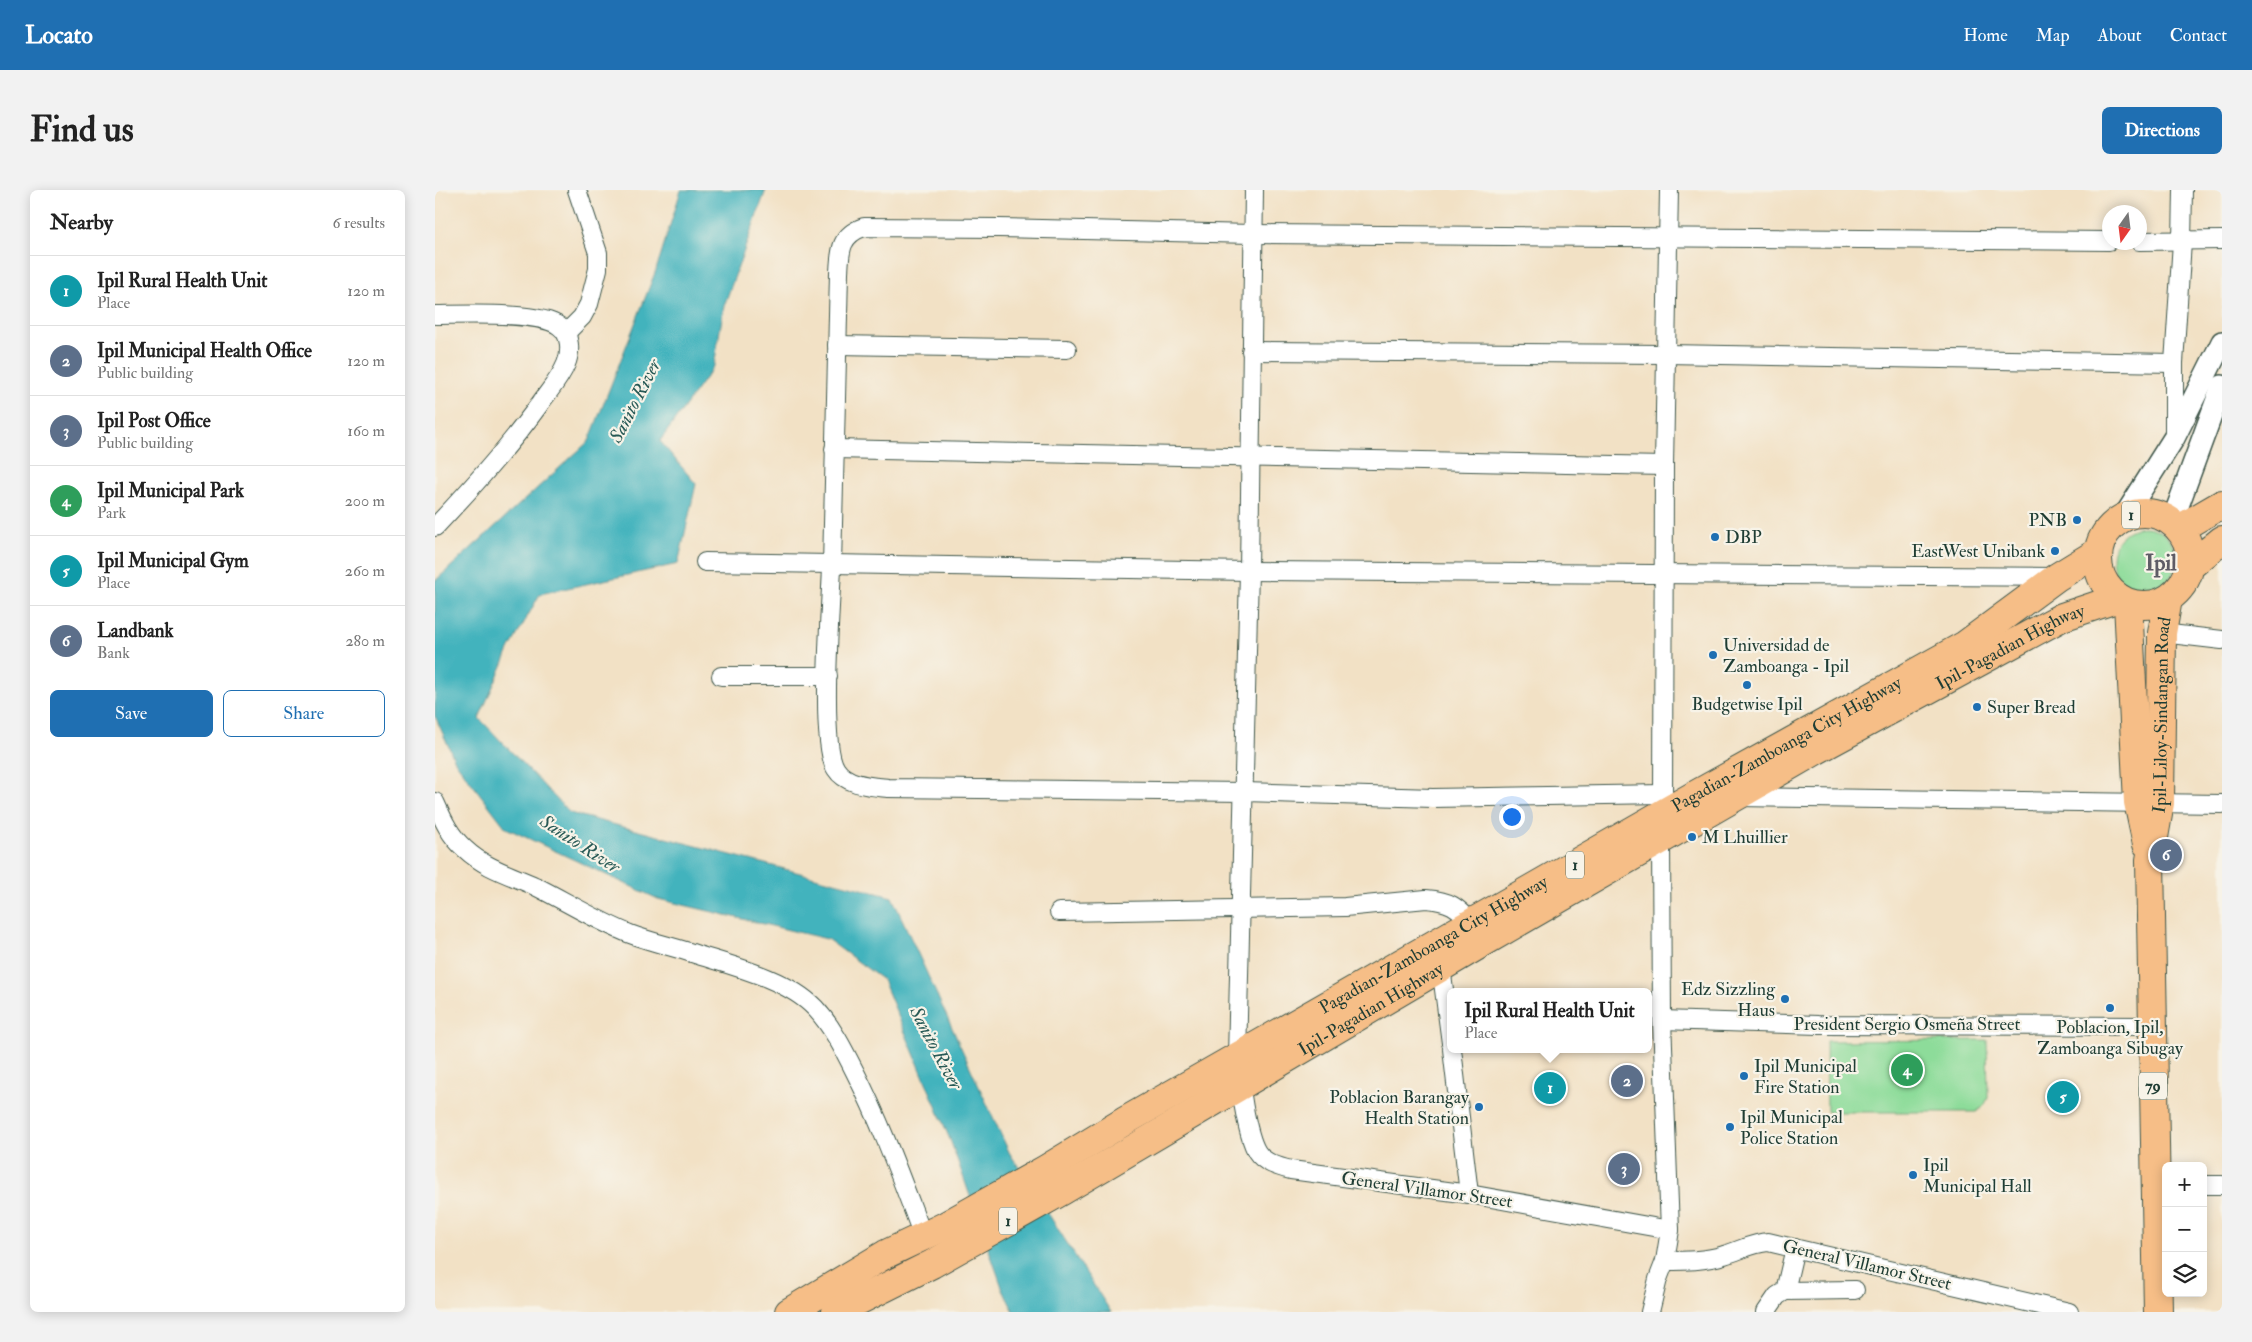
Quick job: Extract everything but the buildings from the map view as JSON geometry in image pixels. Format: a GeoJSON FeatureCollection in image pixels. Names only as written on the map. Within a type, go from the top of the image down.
{"type":"FeatureCollection","features":[{"type":"Feature","properties":{"kind":"main road"},"geometry":{"type":"LineString","coordinates":[[2168,599],[2182,585],[2190,566],[2189,546],[2175,525],[2222,504]]}},
{"type":"Feature","properties":{"kind":"main road","name":"1"},"geometry":{"type":"LineString","coordinates":[[2098,552],[2104,535],[2109,528],[2124,517],[2143,513],[2153,514],[2175,525]]}},
{"type":"Feature","properties":{"kind":"main road"},"geometry":{"type":"LineString","coordinates":[[2190,566],[2222,540]]}},
{"type":"Feature","properties":{"kind":"main road"},"geometry":{"type":"LineString","coordinates":[[2098,552],[2097,561],[2101,578],[2106,586],[2124,600]]}},
{"type":"Feature","properties":{"kind":"main road","name":"Pagadian-Zamboanga City Highway"},"geometry":{"type":"LineString","coordinates":[[789,1312],[886,1254],[933,1232],[1046,1169],[1237,1057],[1439,956],[1473,924],[1662,816],[1695,795],[1919,683],[2057,577],[2098,552]]}},
{"type":"Feature","properties":{"kind":"main road","name":"1"},"geometry":{"type":"LineString","coordinates":[[2124,600],[2149,605],[2168,599]]}},
{"type":"Feature","properties":{"kind":"main road","name":"Ipil-Liloy-Sindangan Road"},"geometry":{"type":"LineString","coordinates":[[2158,1312],[2161,1186],[2152,1026],[2149,802],[2162,633],[2168,599]]}},
{"type":"Feature","properties":{"kind":"main road","name":"Ipil-Pagadian Highway"},"geometry":{"type":"LineString","coordinates":[[836,1312],[932,1264],[1062,1191],[1239,1086],[1439,956],[1662,816],[1734,797],[1919,683],[2062,617],[2124,600]]}},
{"type":"Feature","properties":{"kind":"main road","name":"Ipil-Liloy-Sindangan Road"},"geometry":{"type":"LineString","coordinates":[[2124,600],[2149,802]]}},
{"type":"Feature","properties":{"kind":"street"},"geometry":{"type":"LineString","coordinates":[[566,333],[582,317],[589,304],[598,269],[598,253],[577,190]]}},
{"type":"Feature","properties":{"kind":"street","name":"General Villamor Street"},"geometry":{"type":"LineString","coordinates":[[1254,190],[1249,571],[1237,1057],[1239,1086],[1257,1152],[1266,1161],[1279,1167],[1469,1194],[1670,1230]]}},
{"type":"Feature","properties":{"kind":"street"},"geometry":{"type":"LineString","coordinates":[[1650,1312],[1658,1279],[1665,1262],[1670,1230],[1662,1020],[1663,574],[1669,190]]}},
{"type":"Feature","properties":{"kind":"street"},"geometry":{"type":"LineString","coordinates":[[2174,438],[2174,363],[2182,242],[2183,190]]}},
{"type":"Feature","properties":{"kind":"street"},"geometry":{"type":"LineString","coordinates":[[1662,816],[1433,798],[1244,792],[888,788],[856,783],[843,777],[831,760],[828,741],[828,676],[840,258],[842,246],[847,237],[854,231],[864,227],[1252,234],[2102,241]]}},
{"type":"Feature","properties":{"kind":"street"},"geometry":{"type":"LineString","coordinates":[[2147,242],[2222,240]]}},
{"type":"Feature","properties":{"kind":"street"},"geometry":{"type":"LineString","coordinates":[[435,316],[535,318],[559,325],[566,333],[569,354],[559,377],[489,470],[435,527]]}},
{"type":"Feature","properties":{"kind":"street"},"geometry":{"type":"LineString","coordinates":[[2124,517],[2174,438],[2222,342]]}},
{"type":"Feature","properties":{"kind":"street"},"geometry":{"type":"LineString","coordinates":[[837,345],[1067,349]]}},
{"type":"Feature","properties":{"kind":"street"},"geometry":{"type":"LineString","coordinates":[[1251,351],[1666,354],[2174,363]]}},
{"type":"Feature","properties":{"kind":"street"},"geometry":{"type":"LineString","coordinates":[[2175,525],[2222,386]]}},
{"type":"Feature","properties":{"kind":"street"},"geometry":{"type":"LineString","coordinates":[[834,449],[1250,456],[1664,466]]}},
{"type":"Feature","properties":{"kind":"street"},"geometry":{"type":"LineString","coordinates":[[705,562],[1249,571],[2057,577]]}},
{"type":"Feature","properties":{"kind":"street"},"geometry":{"type":"LineString","coordinates":[[2162,633],[2222,640]]}},
{"type":"Feature","properties":{"kind":"street"},"geometry":{"type":"LineString","coordinates":[[721,676],[828,676]]}},
{"type":"Feature","properties":{"kind":"street"},"geometry":{"type":"LineString","coordinates":[[1695,795],[2222,804]]}},
{"type":"Feature","properties":{"kind":"street"},"geometry":{"type":"LineString","coordinates":[[435,802],[455,839],[466,850],[491,867],[530,884],[605,923],[631,934],[724,963],[775,982],[797,993],[815,1008],[844,1049],[933,1232]]}},
{"type":"Feature","properties":{"kind":"street"},"geometry":{"type":"LineString","coordinates":[[1059,912],[1241,907],[1345,907],[1426,899],[1438,900],[1458,908],[1473,924]]}},
{"type":"Feature","properties":{"kind":"street"},"geometry":{"type":"LineString","coordinates":[[1439,956],[1447,1014]]}},
{"type":"Feature","properties":{"kind":"street","name":"President Sergio Osmeña Street"},"geometry":{"type":"LineString","coordinates":[[1662,1020],[1818,1025],[2152,1026]]}},
{"type":"Feature","properties":{"kind":"street"},"geometry":{"type":"LineString","coordinates":[[1452,1053],[1469,1194]]}},
{"type":"Feature","properties":{"kind":"street"},"geometry":{"type":"LineString","coordinates":[[2207,1185],[2222,1185]]}},
{"type":"Feature","properties":{"kind":"street","name":"General Villamor Street"},"geometry":{"type":"LineString","coordinates":[[1665,1262],[1693,1261],[1721,1256],[1756,1242],[1768,1242],[2069,1312]]}},
{"type":"Feature","properties":{"kind":"street"},"geometry":{"type":"LineString","coordinates":[[1785,1291],[1795,1248]]}},
{"type":"Feature","properties":{"kind":"street"},"geometry":{"type":"LineString","coordinates":[[1767,1312],[1777,1296],[1785,1291],[1855,1290]]}},
{"type":"Feature","properties":{"kind":"green space"},"geometry":{"type":"Polygon","coordinates":[[[2138,527],[2150,527],[2167,536],[2174,547],[2176,559],[2174,571],[2167,582],[2150,591],[2138,591],[2126,586],[2117,577],[2112,565],[2112,553],[2117,541],[2126,532],[2138,527]]]}},
{"type":"Feature","properties":{"kind":"green space"},"geometry":{"type":"Polygon","coordinates":[[[1987,1040],[1988,1098],[1984,1106],[1976,1112],[1827,1112],[1826,1041],[1987,1040]]]}},
{"type":"Feature","properties":{"kind":"water","name":"Sanito River"},"geometry":{"type":"Polygon","coordinates":[[[681,190],[766,190],[724,306],[714,366],[660,441],[696,484],[678,564],[540,594],[510,648],[479,718],[570,813],[892,897],[1009,1152],[1111,1312],[1014,1312],[1003,1290],[951,1142],[883,980],[827,939],[658,899],[506,828],[456,763],[435,716],[435,581],[589,441],[656,270],[681,190]]]}},
{"type":"Feature","properties":{"kind":"place","name":"PNB"},"geometry":{"type":"Point","coordinates":[2077,520]}},
{"type":"Feature","properties":{"kind":"place","name":"DBP"},"geometry":{"type":"Point","coordinates":[1715,537]}},
{"type":"Feature","properties":{"kind":"place","name":"EastWest Unibank"},"geometry":{"type":"Point","coordinates":[2055,551]}},
{"type":"Feature","properties":{"kind":"place","name":"Universidad de Zamboanga - Ipil"},"geometry":{"type":"Point","coordinates":[1713,655]}},
{"type":"Feature","properties":{"kind":"place","name":"Budgetwise Ipil"},"geometry":{"type":"Point","coordinates":[1747,685]}},
{"type":"Feature","properties":{"kind":"place","name":"Super Bread"},"geometry":{"type":"Point","coordinates":[1977,707]}},
{"type":"Feature","properties":{"kind":"place","name":"M Lhuillier"},"geometry":{"type":"Point","coordinates":[1692,837]}},
{"type":"Feature","properties":{"kind":"place","name":"Landbank"},"geometry":{"type":"Point","coordinates":[2166,855]}},
{"type":"Feature","properties":{"kind":"place","name":"Edz Sizzling Haus"},"geometry":{"type":"Point","coordinates":[1785,999]}},
{"type":"Feature","properties":{"kind":"place","name":"Poblacion, Ipil, Zamboanga Sibugay"},"geometry":{"type":"Point","coordinates":[2110,1008]}},
{"type":"Feature","properties":{"kind":"place","name":"Ipil Municipal Park"},"geometry":{"type":"Point","coordinates":[1907,1070]}},
{"type":"Feature","properties":{"kind":"place","name":"Ipil Municipal Fire Station"},"geometry":{"type":"Point","coordinates":[1744,1076]}},
{"type":"Feature","properties":{"kind":"place","name":"Ipil Municipal Health Office"},"geometry":{"type":"Point","coordinates":[1627,1081]}},
{"type":"Feature","properties":{"kind":"place","name":"Ipil Rural Health Unit"},"geometry":{"type":"Point","coordinates":[1550,1088]}},
{"type":"Feature","properties":{"kind":"place","name":"Ipil Municipal Gym"},"geometry":{"type":"Point","coordinates":[2063,1097]}},
{"type":"Feature","properties":{"kind":"place","name":"Poblacion Barangay Health Station"},"geometry":{"type":"Point","coordinates":[1479,1107]}},
{"type":"Feature","properties":{"kind":"place","name":"Ipil Municipal Police Station"},"geometry":{"type":"Point","coordinates":[1730,1127]}},
{"type":"Feature","properties":{"kind":"place","name":"Ipil Post Office"},"geometry":{"type":"Point","coordinates":[1624,1169]}},
{"type":"Feature","properties":{"kind":"place","name":"Ipil Municipal Hall"},"geometry":{"type":"Point","coordinates":[1913,1175]}},
{"type":"Feature","properties":{"kind":"district","name":"Ipil"},"geometry":{"type":"Point","coordinates":[2161,563]}}]}
